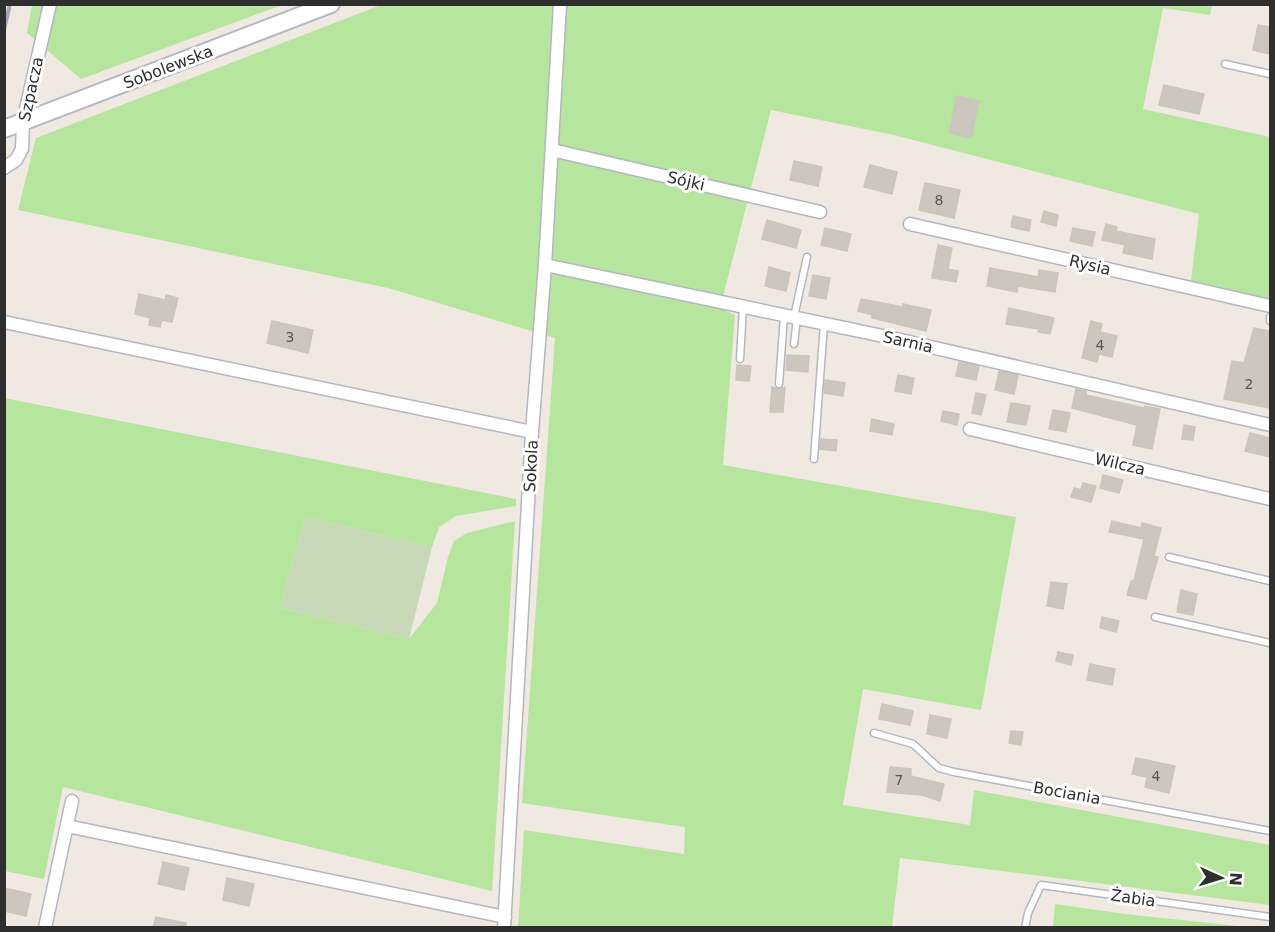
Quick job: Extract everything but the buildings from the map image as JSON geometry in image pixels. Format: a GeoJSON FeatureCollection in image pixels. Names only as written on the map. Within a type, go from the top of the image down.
{"type":"FeatureCollection","features":[{"type":"Feature","properties":{"kind":"street","name":"Szpacza"},"geometry":{"type":"LineString","coordinates":[[4,168],[16,160],[22,149],[23,122],[50,4]]}},
{"type":"Feature","properties":{"kind":"street","name":"Sobolewska"},"geometry":{"type":"LineString","coordinates":[[4,129],[331,4]]}},
{"type":"Feature","properties":{"kind":"street","name":"Sokola"},"geometry":{"type":"LineString","coordinates":[[504,922],[532,432],[545,265],[560,4]]}},
{"type":"Feature","properties":{"kind":"street","name":"Sójki"},"geometry":{"type":"LineString","coordinates":[[552,150],[820,212]]}},
{"type":"Feature","properties":{"kind":"street","name":"Rysia"},"geometry":{"type":"LineString","coordinates":[[909,224],[1270,306]]}},
{"type":"Feature","properties":{"kind":"street","name":"Sarnia"},"geometry":{"type":"LineString","coordinates":[[545,265],[824,324],[1270,424]]}},
{"type":"Feature","properties":{"kind":"street"},"geometry":{"type":"LineString","coordinates":[[4,322],[532,432]]}},
{"type":"Feature","properties":{"kind":"street","name":"Wilcza"},"geometry":{"type":"LineString","coordinates":[[970,429],[1270,499]]}},
{"type":"Feature","properties":{"kind":"street"},"geometry":{"type":"LineString","coordinates":[[45,927],[72,801]]}},
{"type":"Feature","properties":{"kind":"street"},"geometry":{"type":"LineString","coordinates":[[67,826],[504,922]]}},
{"type":"Feature","properties":{"kind":"lane"},"geometry":{"type":"LineString","coordinates":[[1225,64],[1270,74]]}},
{"type":"Feature","properties":{"kind":"lane"},"geometry":{"type":"LineString","coordinates":[[779,384],[807,257]]}},
{"type":"Feature","properties":{"kind":"lane"},"geometry":{"type":"LineString","coordinates":[[740,359],[743,307]]}},
{"type":"Feature","properties":{"kind":"lane"},"geometry":{"type":"LineString","coordinates":[[792,317],[794,344]]}},
{"type":"Feature","properties":{"kind":"lane"},"geometry":{"type":"LineString","coordinates":[[814,459],[824,324]]}},
{"type":"Feature","properties":{"kind":"lane"},"geometry":{"type":"LineString","coordinates":[[1169,556],[1270,581]]}},
{"type":"Feature","properties":{"kind":"lane"},"geometry":{"type":"LineString","coordinates":[[1155,617],[1270,643]]}},
{"type":"Feature","properties":{"kind":"lane","name":"Bociania"},"geometry":{"type":"LineString","coordinates":[[874,733],[913,744],[939,768],[954,772],[1270,831]]}},
{"type":"Feature","properties":{"kind":"lane","name":"Żabia"},"geometry":{"type":"LineString","coordinates":[[1025,927],[1028,913],[1041,885],[1270,917]]}},
{"type":"Feature","properties":{"kind":"green space"},"geometry":{"type":"Polygon","coordinates":[[[32,5],[282,5],[81,79],[27,33],[32,5]]]}},
{"type":"Feature","properties":{"kind":"green space"},"geometry":{"type":"Polygon","coordinates":[[[381,5],[1212,5],[1210,15],[1163,8],[1143,109],[1270,137],[1270,299],[1191,281],[1199,214],[894,135],[771,110],[720,308],[735,315],[723,465],[1016,517],[981,710],[863,689],[843,805],[970,825],[974,790],[1270,845],[1270,905],[900,858],[892,927],[518,927],[524,830],[684,854],[685,827],[522,803],[555,338],[388,288],[18,210],[36,138],[381,5]]]}},
{"type":"Feature","properties":{"kind":"green space"},"geometry":{"type":"Polygon","coordinates":[[[4,398],[516,499],[516,506],[456,516],[439,527],[432,547],[305,517],[280,608],[409,639],[437,603],[454,541],[467,533],[515,521],[492,891],[63,787],[44,879],[5,871],[4,398]]]}},
{"type":"Feature","properties":{"kind":"green space"},"geometry":{"type":"Polygon","coordinates":[[[305,517],[432,547],[409,639],[280,608],[305,517]]]}},
{"type":"Feature","properties":{"kind":"green space"},"geometry":{"type":"Polygon","coordinates":[[[1055,904],[1125,914],[1246,927],[1053,927],[1055,904]]]}},
{"type":"Feature","properties":{"kind":"railway"},"geometry":{"type":"LineString","coordinates":[[4,30],[10,4]]}}]}
